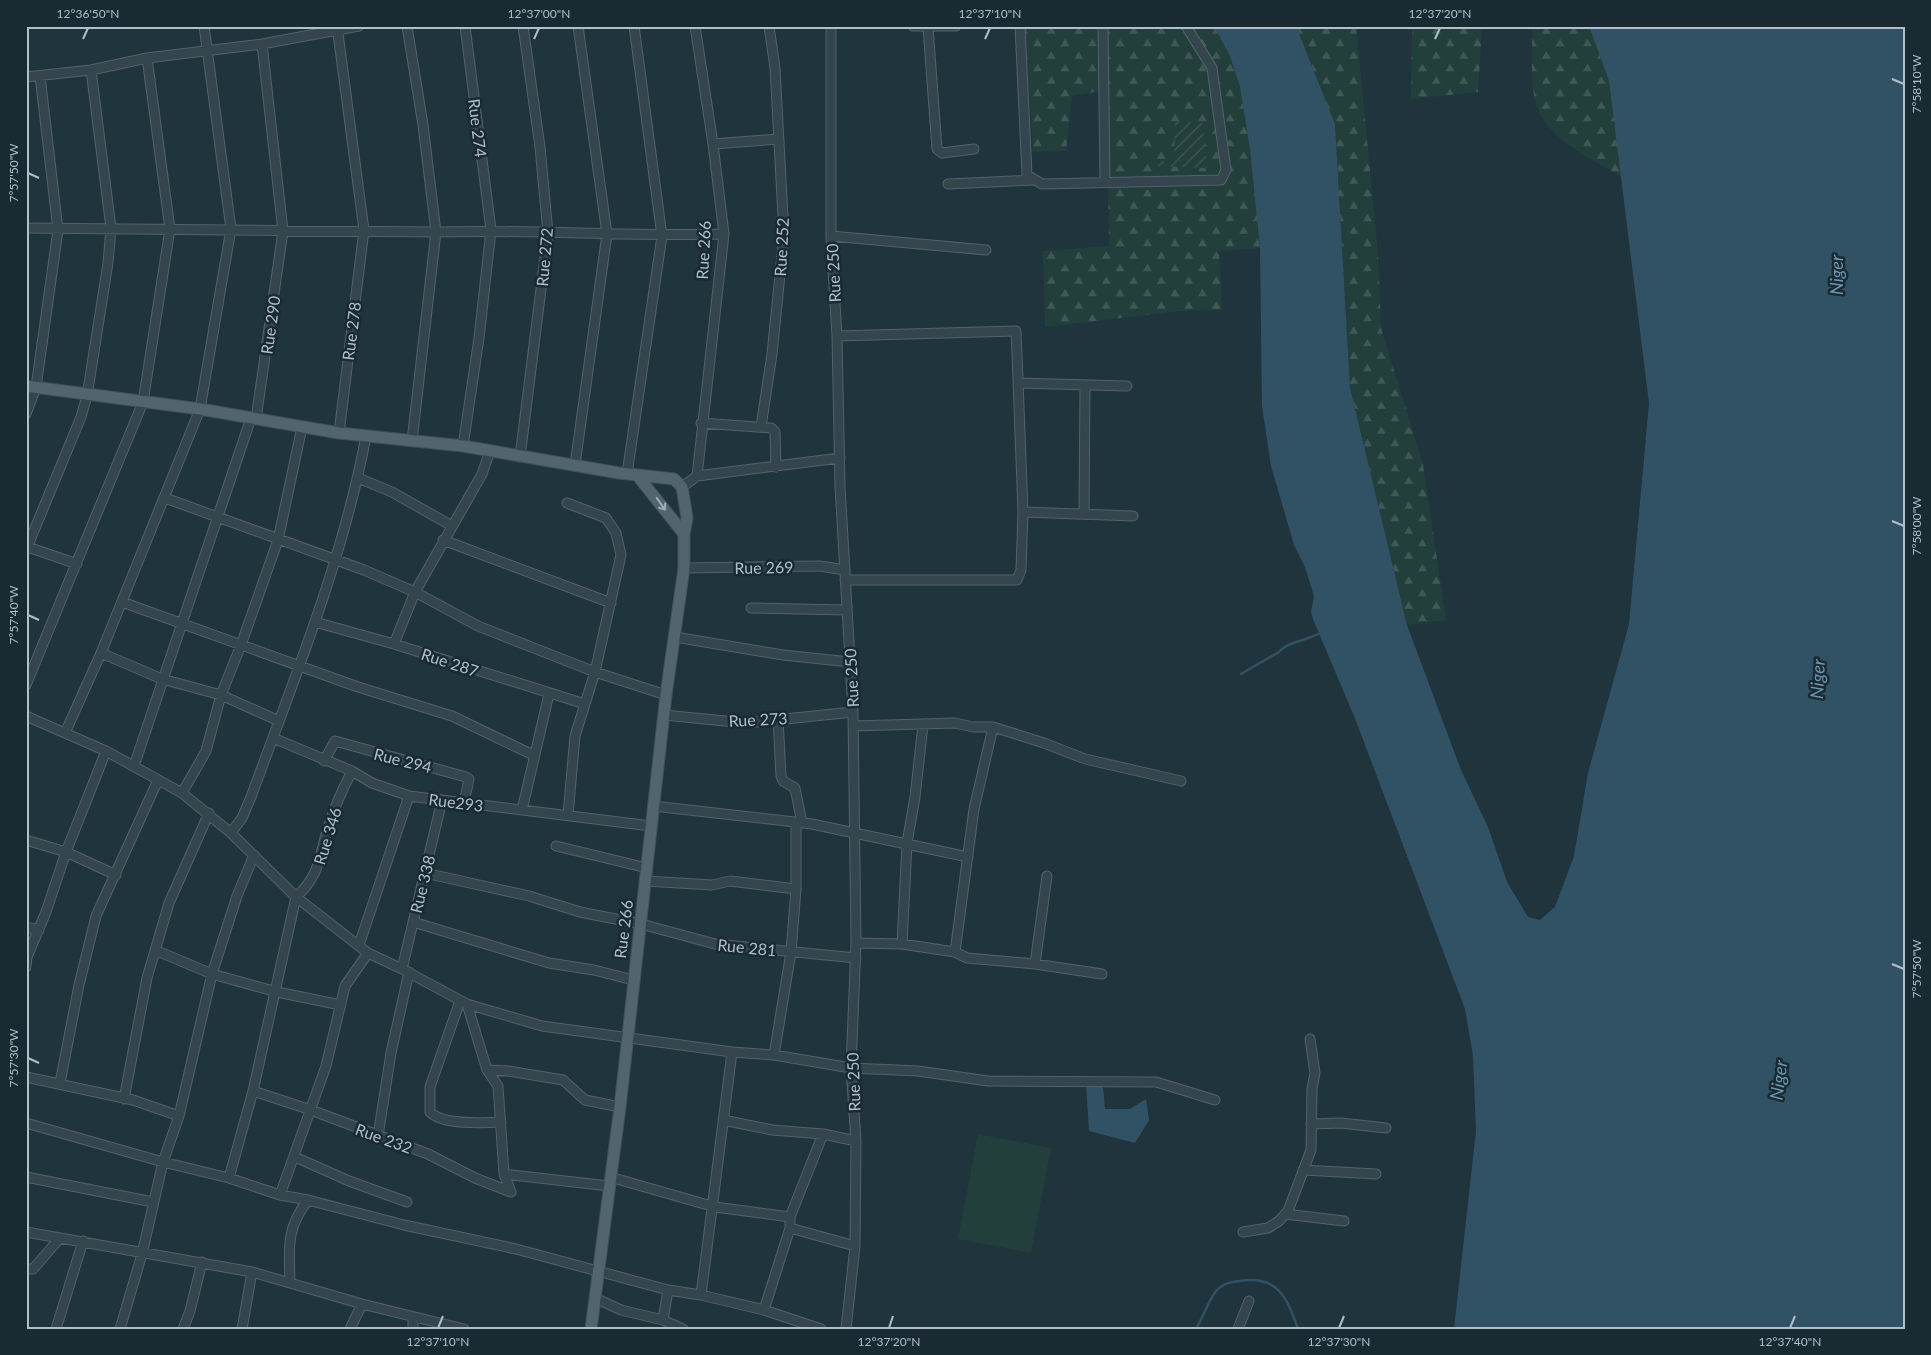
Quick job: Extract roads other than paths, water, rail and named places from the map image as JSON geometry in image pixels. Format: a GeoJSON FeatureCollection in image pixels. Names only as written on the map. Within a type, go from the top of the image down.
{"type":"FeatureCollection","features":[{"type":"Feature","properties":{"kind":"main road"},"geometry":{"type":"LineString","coordinates":[[31,387],[87,396],[200,409],[339,433],[463,446],[520,457],[674,479],[682,487]]}},
{"type":"Feature","properties":{"kind":"main road"},"geometry":{"type":"LineString","coordinates":[[632,474],[686,540]]}},
{"type":"Feature","properties":{"kind":"main road","name":"Rue 266"},"geometry":{"type":"LineString","coordinates":[[591,1329],[620,1107],[632,980],[641,924],[666,695],[684,568],[687,518],[682,487]]}},
{"type":"Feature","properties":{"kind":"street"},"geometry":{"type":"LineString","coordinates":[[65,734],[101,653],[200,409],[231,229],[204,26]]}},
{"type":"Feature","properties":{"kind":"street"},"geometry":{"type":"LineString","coordinates":[[26,77],[92,70],[147,58],[262,44],[337,28],[359,26]]}},
{"type":"Feature","properties":{"kind":"street"},"geometry":{"type":"LineString","coordinates":[[407,26],[423,125],[436,232],[412,441]]}},
{"type":"Feature","properties":{"kind":"street","name":"Rue 274"},"geometry":{"type":"LineString","coordinates":[[463,446],[479,338],[491,230],[465,26]]}},
{"type":"Feature","properties":{"kind":"street","name":"Rue 272"},"geometry":{"type":"LineString","coordinates":[[520,457],[548,233],[540,146],[523,26]]}},
{"type":"Feature","properties":{"kind":"street"},"geometry":{"type":"LineString","coordinates":[[575,465],[607,234],[578,26]]}},
{"type":"Feature","properties":{"kind":"street"},"geometry":{"type":"LineString","coordinates":[[632,474],[662,236],[634,26]]}},
{"type":"Feature","properties":{"kind":"street","name":"Rue 266"},"geometry":{"type":"LineString","coordinates":[[695,26],[713,144],[724,234],[701,423],[697,476]]}},
{"type":"Feature","properties":{"kind":"street","name":"Rue 252"},"geometry":{"type":"LineString","coordinates":[[761,427],[772,354],[784,235],[775,68],[769,26]]}},
{"type":"Feature","properties":{"kind":"street","name":"Rue 250"},"geometry":{"type":"LineString","coordinates":[[831,26],[832,236],[840,458],[853,712],[856,943],[851,1068],[856,1141],[856,1246],[846,1329]]}},
{"type":"Feature","properties":{"kind":"street"},"geometry":{"type":"LineString","coordinates":[[914,26],[956,26]]}},
{"type":"Feature","properties":{"kind":"street"},"geometry":{"type":"LineString","coordinates":[[1020,26],[1027,175],[1042,184],[1221,180],[1225,176],[1226,170],[1212,68],[1186,26]]}},
{"type":"Feature","properties":{"kind":"street"},"geometry":{"type":"LineString","coordinates":[[1103,26],[1104,182]]}},
{"type":"Feature","properties":{"kind":"street"},"geometry":{"type":"LineString","coordinates":[[928,27],[937,149],[942,153],[974,149]]}},
{"type":"Feature","properties":{"kind":"street","name":"Rue 278"},"geometry":{"type":"LineString","coordinates":[[337,28],[364,230],[339,433]]}},
{"type":"Feature","properties":{"kind":"street","name":"Rue 290"},"geometry":{"type":"LineString","coordinates":[[134,766],[162,679],[253,418],[283,231],[262,44]]}},
{"type":"Feature","properties":{"kind":"street"},"geometry":{"type":"LineString","coordinates":[[26,685],[143,402],[170,229],[147,58]]}},
{"type":"Feature","properties":{"kind":"street"},"geometry":{"type":"LineString","coordinates":[[77,564],[27,548],[81,417],[87,396],[108,263],[111,228],[92,70]]}},
{"type":"Feature","properties":{"kind":"street"},"geometry":{"type":"LineString","coordinates":[[26,414],[58,230],[40,76]]}},
{"type":"Feature","properties":{"kind":"street"},"geometry":{"type":"LineString","coordinates":[[713,144],[779,139]]}},
{"type":"Feature","properties":{"kind":"street"},"geometry":{"type":"LineString","coordinates":[[948,184],[1033,180]]}},
{"type":"Feature","properties":{"kind":"street"},"geometry":{"type":"LineString","coordinates":[[26,228],[58,230],[111,228],[436,232],[491,230],[662,236],[724,234]]}},
{"type":"Feature","properties":{"kind":"street"},"geometry":{"type":"LineString","coordinates":[[832,236],[986,250]]}},
{"type":"Feature","properties":{"kind":"street"},"geometry":{"type":"LineString","coordinates":[[837,336],[1016,331],[1023,512],[1020,570],[1017,580],[846,580]]}},
{"type":"Feature","properties":{"kind":"street"},"geometry":{"type":"LineString","coordinates":[[1018,383],[1126,386]]}},
{"type":"Feature","properties":{"kind":"street"},"geometry":{"type":"LineString","coordinates":[[1084,514],[1085,385]]}},
{"type":"Feature","properties":{"kind":"street"},"geometry":{"type":"LineString","coordinates":[[701,423],[771,428],[775,432],[776,467]]}},
{"type":"Feature","properties":{"kind":"street"},"geometry":{"type":"LineString","coordinates":[[182,793],[206,751],[221,695],[242,645],[278,540],[295,469],[302,427]]}},
{"type":"Feature","properties":{"kind":"street"},"geometry":{"type":"LineString","coordinates":[[231,832],[245,811],[315,622],[358,478],[366,436]]}},
{"type":"Feature","properties":{"kind":"street"},"geometry":{"type":"LineString","coordinates":[[394,644],[415,592],[482,474],[490,451]]}},
{"type":"Feature","properties":{"kind":"street"},"geometry":{"type":"LineString","coordinates":[[682,487],[697,476],[840,458]]}},
{"type":"Feature","properties":{"kind":"street"},"geometry":{"type":"LineString","coordinates":[[358,478],[392,492],[452,526]]}},
{"type":"Feature","properties":{"kind":"street"},"geometry":{"type":"LineString","coordinates":[[165,498],[218,519],[334,558],[415,592],[478,626],[596,672],[666,695]]}},
{"type":"Feature","properties":{"kind":"street"},"geometry":{"type":"LineString","coordinates":[[567,503],[606,518],[616,533],[621,555],[596,672],[575,736],[568,815]]}},
{"type":"Feature","properties":{"kind":"street"},"geometry":{"type":"LineString","coordinates":[[1023,512],[1133,516]]}},
{"type":"Feature","properties":{"kind":"street"},"geometry":{"type":"LineString","coordinates":[[443,540],[611,603]]}},
{"type":"Feature","properties":{"kind":"street","name":"Rue 269"},"geometry":{"type":"LineString","coordinates":[[684,568],[820,566],[845,570]]}},
{"type":"Feature","properties":{"kind":"street"},"geometry":{"type":"LineString","coordinates":[[122,602],[182,625],[358,686],[452,716],[533,754]]}},
{"type":"Feature","properties":{"kind":"street"},"geometry":{"type":"LineString","coordinates":[[751,608],[847,610]]}},
{"type":"Feature","properties":{"kind":"street","name":"Rue 287"},"geometry":{"type":"LineString","coordinates":[[315,622],[394,644],[585,704]]}},
{"type":"Feature","properties":{"kind":"street"},"geometry":{"type":"LineString","coordinates":[[675,637],[782,655],[850,662]]}},
{"type":"Feature","properties":{"kind":"street"},"geometry":{"type":"LineString","coordinates":[[101,653],[162,679],[221,695],[279,721]]}},
{"type":"Feature","properties":{"kind":"street"},"geometry":{"type":"LineString","coordinates":[[522,810],[533,754],[550,694]]}},
{"type":"Feature","properties":{"kind":"street","name":"Rue 273"},"geometry":{"type":"LineString","coordinates":[[664,715],[735,722],[853,712]]}},
{"type":"Feature","properties":{"kind":"street"},"geometry":{"type":"LineString","coordinates":[[26,716],[106,751],[182,793],[231,832],[296,897],[368,953],[406,970],[464,1002],[542,1026],[627,1036],[732,1052],[774,1055],[851,1068],[918,1071],[988,1082],[1051,1080],[1156,1082],[1215,1100]]}},
{"type":"Feature","properties":{"kind":"street"},"geometry":{"type":"LineString","coordinates":[[774,1055],[791,952],[799,823],[795,788],[783,780],[781,776],[778,718]]}},
{"type":"Feature","properties":{"kind":"street"},"geometry":{"type":"LineString","coordinates":[[853,726],[955,723],[973,727],[993,726],[1044,743],[1085,760],[1181,782]]}},
{"type":"Feature","properties":{"kind":"street"},"geometry":{"type":"LineString","coordinates":[[902,944],[907,843],[915,797],[922,725]]}},
{"type":"Feature","properties":{"kind":"street"},"geometry":{"type":"LineString","coordinates":[[955,952],[974,809],[993,726]]}},
{"type":"Feature","properties":{"kind":"street","name":"Rue293"},"geometry":{"type":"LineString","coordinates":[[273,738],[324,761],[352,771],[372,783],[409,796],[651,826]]}},
{"type":"Feature","properties":{"kind":"street","name":"Rue 294"},"geometry":{"type":"LineString","coordinates":[[324,761],[335,741],[466,777],[468,779],[464,803]]}},
{"type":"Feature","properties":{"kind":"street"},"geometry":{"type":"LineString","coordinates":[[26,966],[66,852],[106,751]]}},
{"type":"Feature","properties":{"kind":"street","name":"Rue 346"},"geometry":{"type":"LineString","coordinates":[[296,897],[309,885],[321,862],[337,801],[352,771]]}},
{"type":"Feature","properties":{"kind":"street"},"geometry":{"type":"LineString","coordinates":[[60,1083],[78,986],[96,916],[158,780]]}},
{"type":"Feature","properties":{"kind":"street"},"geometry":{"type":"LineString","coordinates":[[359,945],[409,796]]}},
{"type":"Feature","properties":{"kind":"street","name":"Rue 338"},"geometry":{"type":"LineString","coordinates":[[378,1136],[406,970],[412,922],[442,800]]}},
{"type":"Feature","properties":{"kind":"street"},"geometry":{"type":"LineString","coordinates":[[653,806],[799,823],[854,832],[968,857]]}},
{"type":"Feature","properties":{"kind":"street"},"geometry":{"type":"LineString","coordinates":[[124,1098],[147,978],[169,903],[209,813]]}},
{"type":"Feature","properties":{"kind":"street"},"geometry":{"type":"LineString","coordinates":[[26,840],[66,852],[116,875]]}},
{"type":"Feature","properties":{"kind":"street"},"geometry":{"type":"LineString","coordinates":[[556,846],[647,868]]}},
{"type":"Feature","properties":{"kind":"street"},"geometry":{"type":"LineString","coordinates":[[120,1329],[142,1254],[163,1162],[179,1116],[212,974],[237,896],[254,855]]}},
{"type":"Feature","properties":{"kind":"street","name":"Rue 281"},"geometry":{"type":"LineString","coordinates":[[425,873],[529,896],[580,912],[641,924],[715,944],[856,958]]}},
{"type":"Feature","properties":{"kind":"street"},"geometry":{"type":"LineString","coordinates":[[1036,964],[1047,876]]}},
{"type":"Feature","properties":{"kind":"street"},"geometry":{"type":"LineString","coordinates":[[645,881],[712,885],[730,881],[796,889]]}},
{"type":"Feature","properties":{"kind":"street"},"geometry":{"type":"LineString","coordinates":[[229,1178],[277,992],[296,897]]}},
{"type":"Feature","properties":{"kind":"street"},"geometry":{"type":"LineString","coordinates":[[412,922],[549,963],[594,970],[632,980]]}},
{"type":"Feature","properties":{"kind":"street"},"geometry":{"type":"LineString","coordinates":[[26,927],[39,930]]}},
{"type":"Feature","properties":{"kind":"street"},"geometry":{"type":"LineString","coordinates":[[856,943],[902,944],[955,952],[967,958],[1036,964],[1102,974]]}},
{"type":"Feature","properties":{"kind":"street"},"geometry":{"type":"LineString","coordinates":[[155,950],[212,974],[277,992],[341,1005]]}},
{"type":"Feature","properties":{"kind":"street"},"geometry":{"type":"LineString","coordinates":[[280,1195],[326,1066],[345,986],[368,953]]}},
{"type":"Feature","properties":{"kind":"street"},"geometry":{"type":"LineString","coordinates":[[464,1002],[487,1070],[498,1086],[504,1174],[610,1182],[712,1206],[790,1217]]}},
{"type":"Feature","properties":{"kind":"street"},"geometry":{"type":"LineString","coordinates":[[464,1002],[430,1087],[430,1112],[434,1116],[459,1122],[501,1122]]}},
{"type":"Feature","properties":{"kind":"street"},"geometry":{"type":"LineString","coordinates":[[1243,1232],[1268,1228],[1286,1214],[1313,1142],[1312,1089],[1315,1073],[1310,1039]]}},
{"type":"Feature","properties":{"kind":"street"},"geometry":{"type":"LineString","coordinates":[[701,1295],[732,1052]]}},
{"type":"Feature","properties":{"kind":"street"},"geometry":{"type":"LineString","coordinates":[[487,1070],[508,1071],[562,1080],[584,1100],[620,1107]]}},
{"type":"Feature","properties":{"kind":"street"},"geometry":{"type":"LineString","coordinates":[[26,1077],[124,1098],[179,1116]]}},
{"type":"Feature","properties":{"kind":"street","name":"Rue 232"},"geometry":{"type":"LineString","coordinates":[[253,1091],[311,1110],[428,1154],[476,1178],[511,1192],[504,1174]]}},
{"type":"Feature","properties":{"kind":"street"},"geometry":{"type":"LineString","coordinates":[[724,1120],[772,1130],[823,1134],[856,1141]]}},
{"type":"Feature","properties":{"kind":"street"},"geometry":{"type":"LineString","coordinates":[[26,1123],[163,1162],[229,1178],[280,1195],[308,1200],[404,1226],[516,1249],[668,1290],[701,1295],[764,1310],[821,1329]]}},
{"type":"Feature","properties":{"kind":"street"},"geometry":{"type":"LineString","coordinates":[[1312,1124],[1341,1123],[1386,1128]]}},
{"type":"Feature","properties":{"kind":"street"},"geometry":{"type":"LineString","coordinates":[[764,1310],[790,1228],[790,1217],[823,1134]]}},
{"type":"Feature","properties":{"kind":"street"},"geometry":{"type":"LineString","coordinates":[[295,1157],[349,1181],[407,1202]]}},
{"type":"Feature","properties":{"kind":"street"},"geometry":{"type":"LineString","coordinates":[[1303,1170],[1376,1174]]}},
{"type":"Feature","properties":{"kind":"street"},"geometry":{"type":"LineString","coordinates":[[26,1177],[153,1202]]}},
{"type":"Feature","properties":{"kind":"street"},"geometry":{"type":"LineString","coordinates":[[290,1282],[290,1240],[296,1216],[308,1200]]}},
{"type":"Feature","properties":{"kind":"street"},"geometry":{"type":"LineString","coordinates":[[1286,1214],[1344,1221]]}},
{"type":"Feature","properties":{"kind":"street"},"geometry":{"type":"LineString","coordinates":[[790,1228],[856,1246]]}},
{"type":"Feature","properties":{"kind":"street"},"geometry":{"type":"LineString","coordinates":[[26,1232],[252,1272],[362,1304],[464,1329]]}},
{"type":"Feature","properties":{"kind":"street"},"geometry":{"type":"LineString","coordinates":[[26,1269],[34,1269],[60,1238]]}},
{"type":"Feature","properties":{"kind":"street"},"geometry":{"type":"LineString","coordinates":[[56,1329],[83,1241]]}},
{"type":"Feature","properties":{"kind":"street"},"geometry":{"type":"LineString","coordinates":[[183,1329],[190,1311],[202,1262]]}},
{"type":"Feature","properties":{"kind":"street"},"geometry":{"type":"LineString","coordinates":[[242,1329],[252,1272]]}},
{"type":"Feature","properties":{"kind":"street"},"geometry":{"type":"LineString","coordinates":[[664,1320],[668,1290]]}},
{"type":"Feature","properties":{"kind":"street"},"geometry":{"type":"LineString","coordinates":[[594,1298],[621,1310],[664,1320],[684,1329]]}},
{"type":"Feature","properties":{"kind":"street"},"geometry":{"type":"LineString","coordinates":[[1238,1329],[1249,1301]]}},
{"type":"Feature","properties":{"kind":"street"},"geometry":{"type":"LineString","coordinates":[[350,1329],[362,1304]]}},
{"type":"Feature","properties":{"kind":"street"},"geometry":{"type":"LineString","coordinates":[[413,1317],[413,1329]]}},
{"type":"Feature","properties":{"kind":"water","name":"Niger"},"geometry":{"type":"Polygon","coordinates":[[[1214,26],[1296,26],[1335,124],[1350,388],[1407,625],[1461,770],[1488,827],[1507,882],[1528,917],[1540,920],[1555,907],[1574,856],[1588,773],[1629,624],[1649,403],[1609,81],[1589,26],[1905,26],[1905,1329],[1454,1329],[1476,1131],[1473,1056],[1465,1009],[1356,721],[1313,619],[1311,612],[1314,596],[1305,567],[1294,545],[1271,466],[1262,406],[1260,248],[1250,149],[1240,87],[1230,56],[1214,26]]]}},
{"type":"Feature","properties":{"kind":"water"},"geometry":{"type":"Polygon","coordinates":[[[1086,1083],[1103,1087],[1105,1109],[1130,1109],[1146,1099],[1149,1120],[1135,1143],[1089,1131],[1086,1083]]]}},
{"type":"Feature","properties":{"kind":"waterway"},"geometry":{"type":"LineString","coordinates":[[1241,674],[1292,643],[1320,633]]}},
{"type":"Feature","properties":{"kind":"waterway"},"geometry":{"type":"LineString","coordinates":[[1196,1329],[1210,1300],[1219,1288],[1230,1282],[1253,1280],[1272,1285],[1279,1291],[1290,1308],[1298,1329]]}}]}
